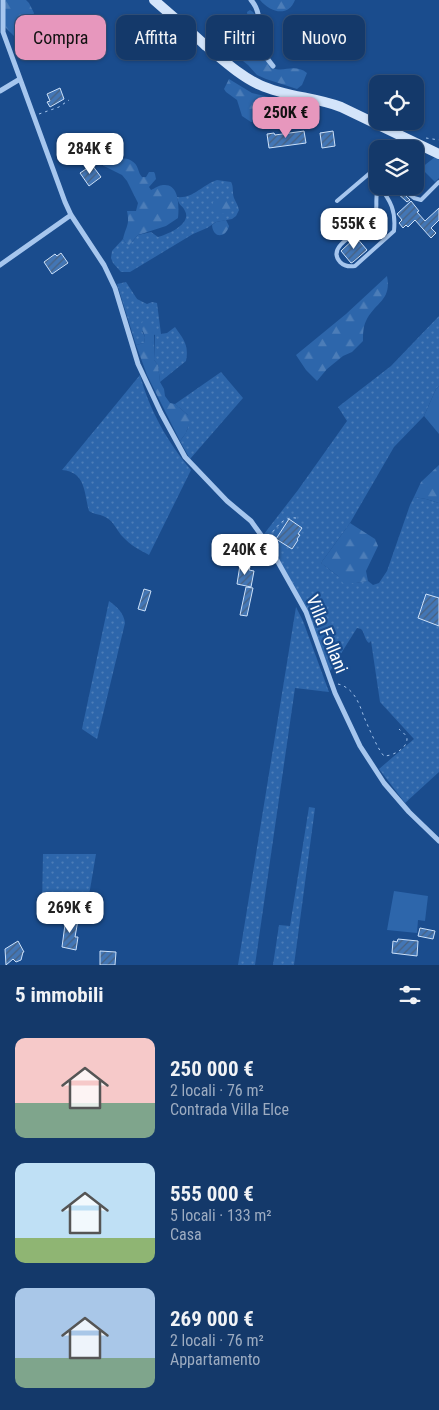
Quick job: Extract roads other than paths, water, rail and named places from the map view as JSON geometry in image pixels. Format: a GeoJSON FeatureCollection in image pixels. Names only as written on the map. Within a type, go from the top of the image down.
{"type":"FeatureCollection","features":[{"type":"Feature","properties":{"kind":"main road"},"geometry":{"type":"LineString","coordinates":[[154,0],[222,59],[258,84],[286,94],[342,107],[409,140]]}},
{"type":"Feature","properties":{"kind":"main road"},"geometry":{"type":"LineString","coordinates":[[424,147],[439,154]]}},
{"type":"Feature","properties":{"kind":"street","name":"Villa Follani"},"geometry":{"type":"LineString","coordinates":[[3,0],[2,32],[65,202],[71,216],[104,265],[115,288],[138,364],[161,413],[185,456],[227,501],[251,521],[266,542],[306,612],[332,684],[360,746],[384,783],[439,842]]}},
{"type":"Feature","properties":{"kind":"street"},"geometry":{"type":"LineString","coordinates":[[251,0],[258,14],[264,53],[273,66]]}},
{"type":"Feature","properties":{"kind":"street"},"geometry":{"type":"LineString","coordinates":[[0,91],[20,79]]}},
{"type":"Feature","properties":{"kind":"street"},"geometry":{"type":"LineString","coordinates":[[0,265],[71,216]]}},
{"type":"Feature","properties":{"kind":"lane"},"geometry":{"type":"LineString","coordinates":[[337,201],[369,174]]}},
{"type":"Feature","properties":{"kind":"lane"},"geometry":{"type":"LineString","coordinates":[[410,195],[420,200],[439,182]]}},
{"type":"Feature","properties":{"kind":"lane"},"geometry":{"type":"LineString","coordinates":[[379,186],[394,211],[394,231],[355,266],[348,267],[338,259],[338,248],[346,239],[370,224],[375,218],[379,186]]}}]}
